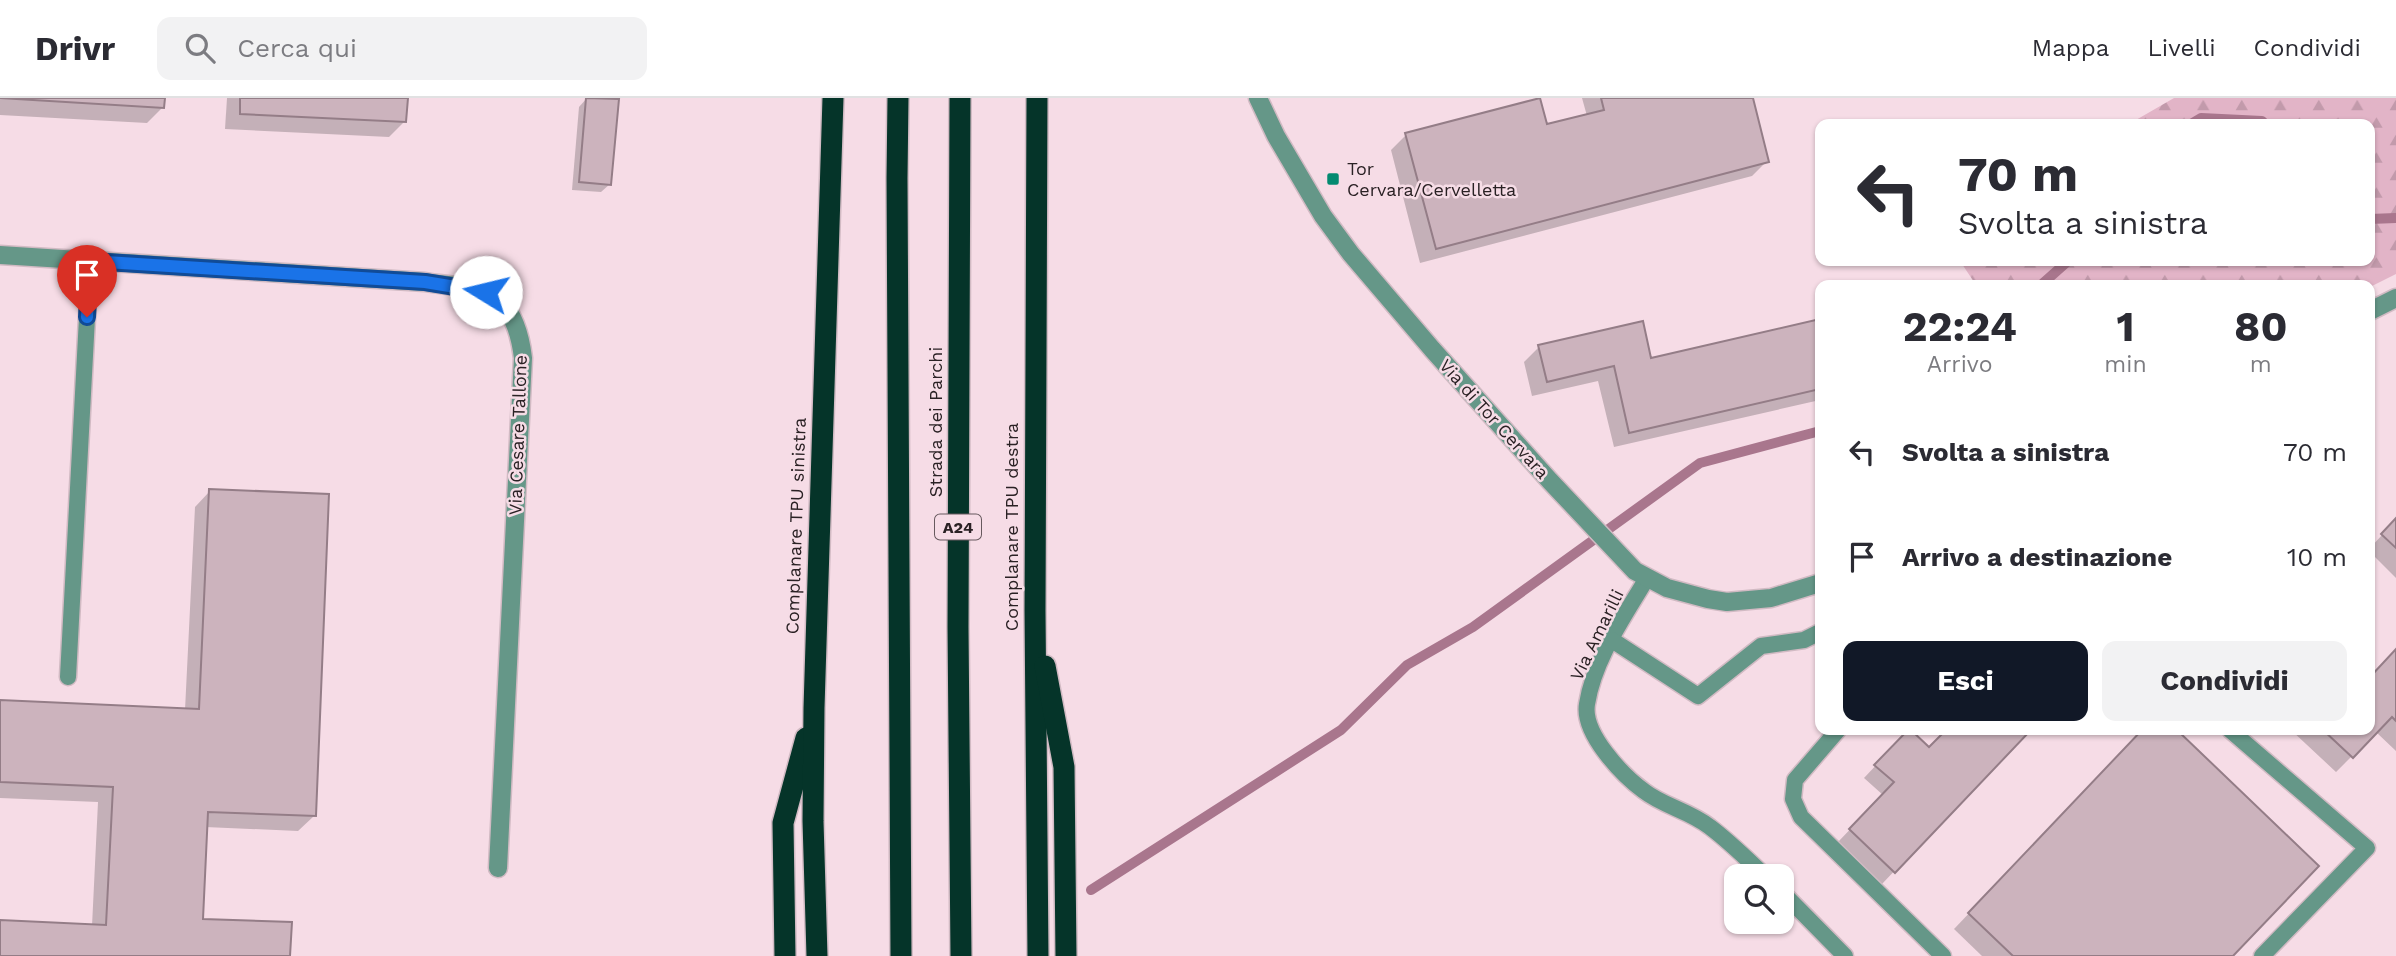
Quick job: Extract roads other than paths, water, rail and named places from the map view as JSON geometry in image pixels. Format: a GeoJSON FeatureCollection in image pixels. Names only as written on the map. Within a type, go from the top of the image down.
{"type":"FeatureCollection","features":[{"type":"Feature","properties":{"kind":"highway","name":"Complanare TPU sinistra"},"geometry":{"type":"LineString","coordinates":[[817,956],[813,821],[814,708],[833,98]]}},
{"type":"Feature","properties":{"kind":"highway"},"geometry":{"type":"LineString","coordinates":[[898,98],[901,956]]}},
{"type":"Feature","properties":{"kind":"highway","name":"Strada dei Parchi"},"geometry":{"type":"LineString","coordinates":[[960,98],[958,654],[961,956]]}},
{"type":"Feature","properties":{"kind":"highway","name":"Complanare TPU destra"},"geometry":{"type":"LineString","coordinates":[[1037,98],[1035,611],[1038,956]]}},
{"type":"Feature","properties":{"kind":"highway"},"geometry":{"type":"LineString","coordinates":[[1035,611],[1064,767],[1066,956]]}},
{"type":"Feature","properties":{"kind":"highway"},"geometry":{"type":"LineString","coordinates":[[785,956],[783,823],[814,708]]}},
{"type":"Feature","properties":{"kind":"street","name":"Via di Tor Cervara"},"geometry":{"type":"LineString","coordinates":[[1258,98],[1276,136],[1323,216],[1351,254],[1550,481],[1641,575],[1688,594],[1727,602],[1771,598],[1815,585]]}},
{"type":"Feature","properties":{"kind":"street","name":"Via Cesare Tallone"},"geometry":{"type":"LineString","coordinates":[[0,255],[425,282],[486,292],[500,302],[520,333],[523,358],[498,869]]}},
{"type":"Feature","properties":{"kind":"street"},"geometry":{"type":"LineString","coordinates":[[2375,308],[2396,298]]}},
{"type":"Feature","properties":{"kind":"lane"},"geometry":{"type":"LineString","coordinates":[[68,677],[90,261]]}},
{"type":"Feature","properties":{"kind":"lane","name":"Via Amarilli"},"geometry":{"type":"LineString","coordinates":[[1641,575],[1596,672],[1586,706],[1595,738],[1622,771],[1645,792],[1710,826],[1752,864]]}},
{"type":"Feature","properties":{"kind":"lane"},"geometry":{"type":"LineString","coordinates":[[1612,640],[1698,696],[1761,646],[1804,640],[1815,634]]}},
{"type":"Feature","properties":{"kind":"lane"},"geometry":{"type":"LineString","coordinates":[[1834,735],[1795,780],[1793,799],[1801,817],[1943,956]]}},
{"type":"Feature","properties":{"kind":"lane"},"geometry":{"type":"LineString","coordinates":[[2236,735],[2367,848],[2262,956]]}},
{"type":"Feature","properties":{"kind":"lane"},"geometry":{"type":"LineString","coordinates":[[1794,904],[1845,956]]}},
{"type":"Feature","properties":{"kind":"waterway"},"geometry":{"type":"LineString","coordinates":[[2199,119],[2221,119]]}},
{"type":"Feature","properties":{"kind":"waterway"},"geometry":{"type":"LineString","coordinates":[[2375,219],[2396,218]]}},
{"type":"Feature","properties":{"kind":"waterway"},"geometry":{"type":"LineString","coordinates":[[2047,280],[2062,266]]}},
{"type":"Feature","properties":{"kind":"waterway"},"geometry":{"type":"LineString","coordinates":[[1091,890],[1341,730],[1407,665],[1473,627],[1700,463],[1815,432]]}},
{"type":"Feature","properties":{"kind":"place","name":"Tor Cervara/Cervelletta"},"geometry":{"type":"Point","coordinates":[1333,179]}}]}
